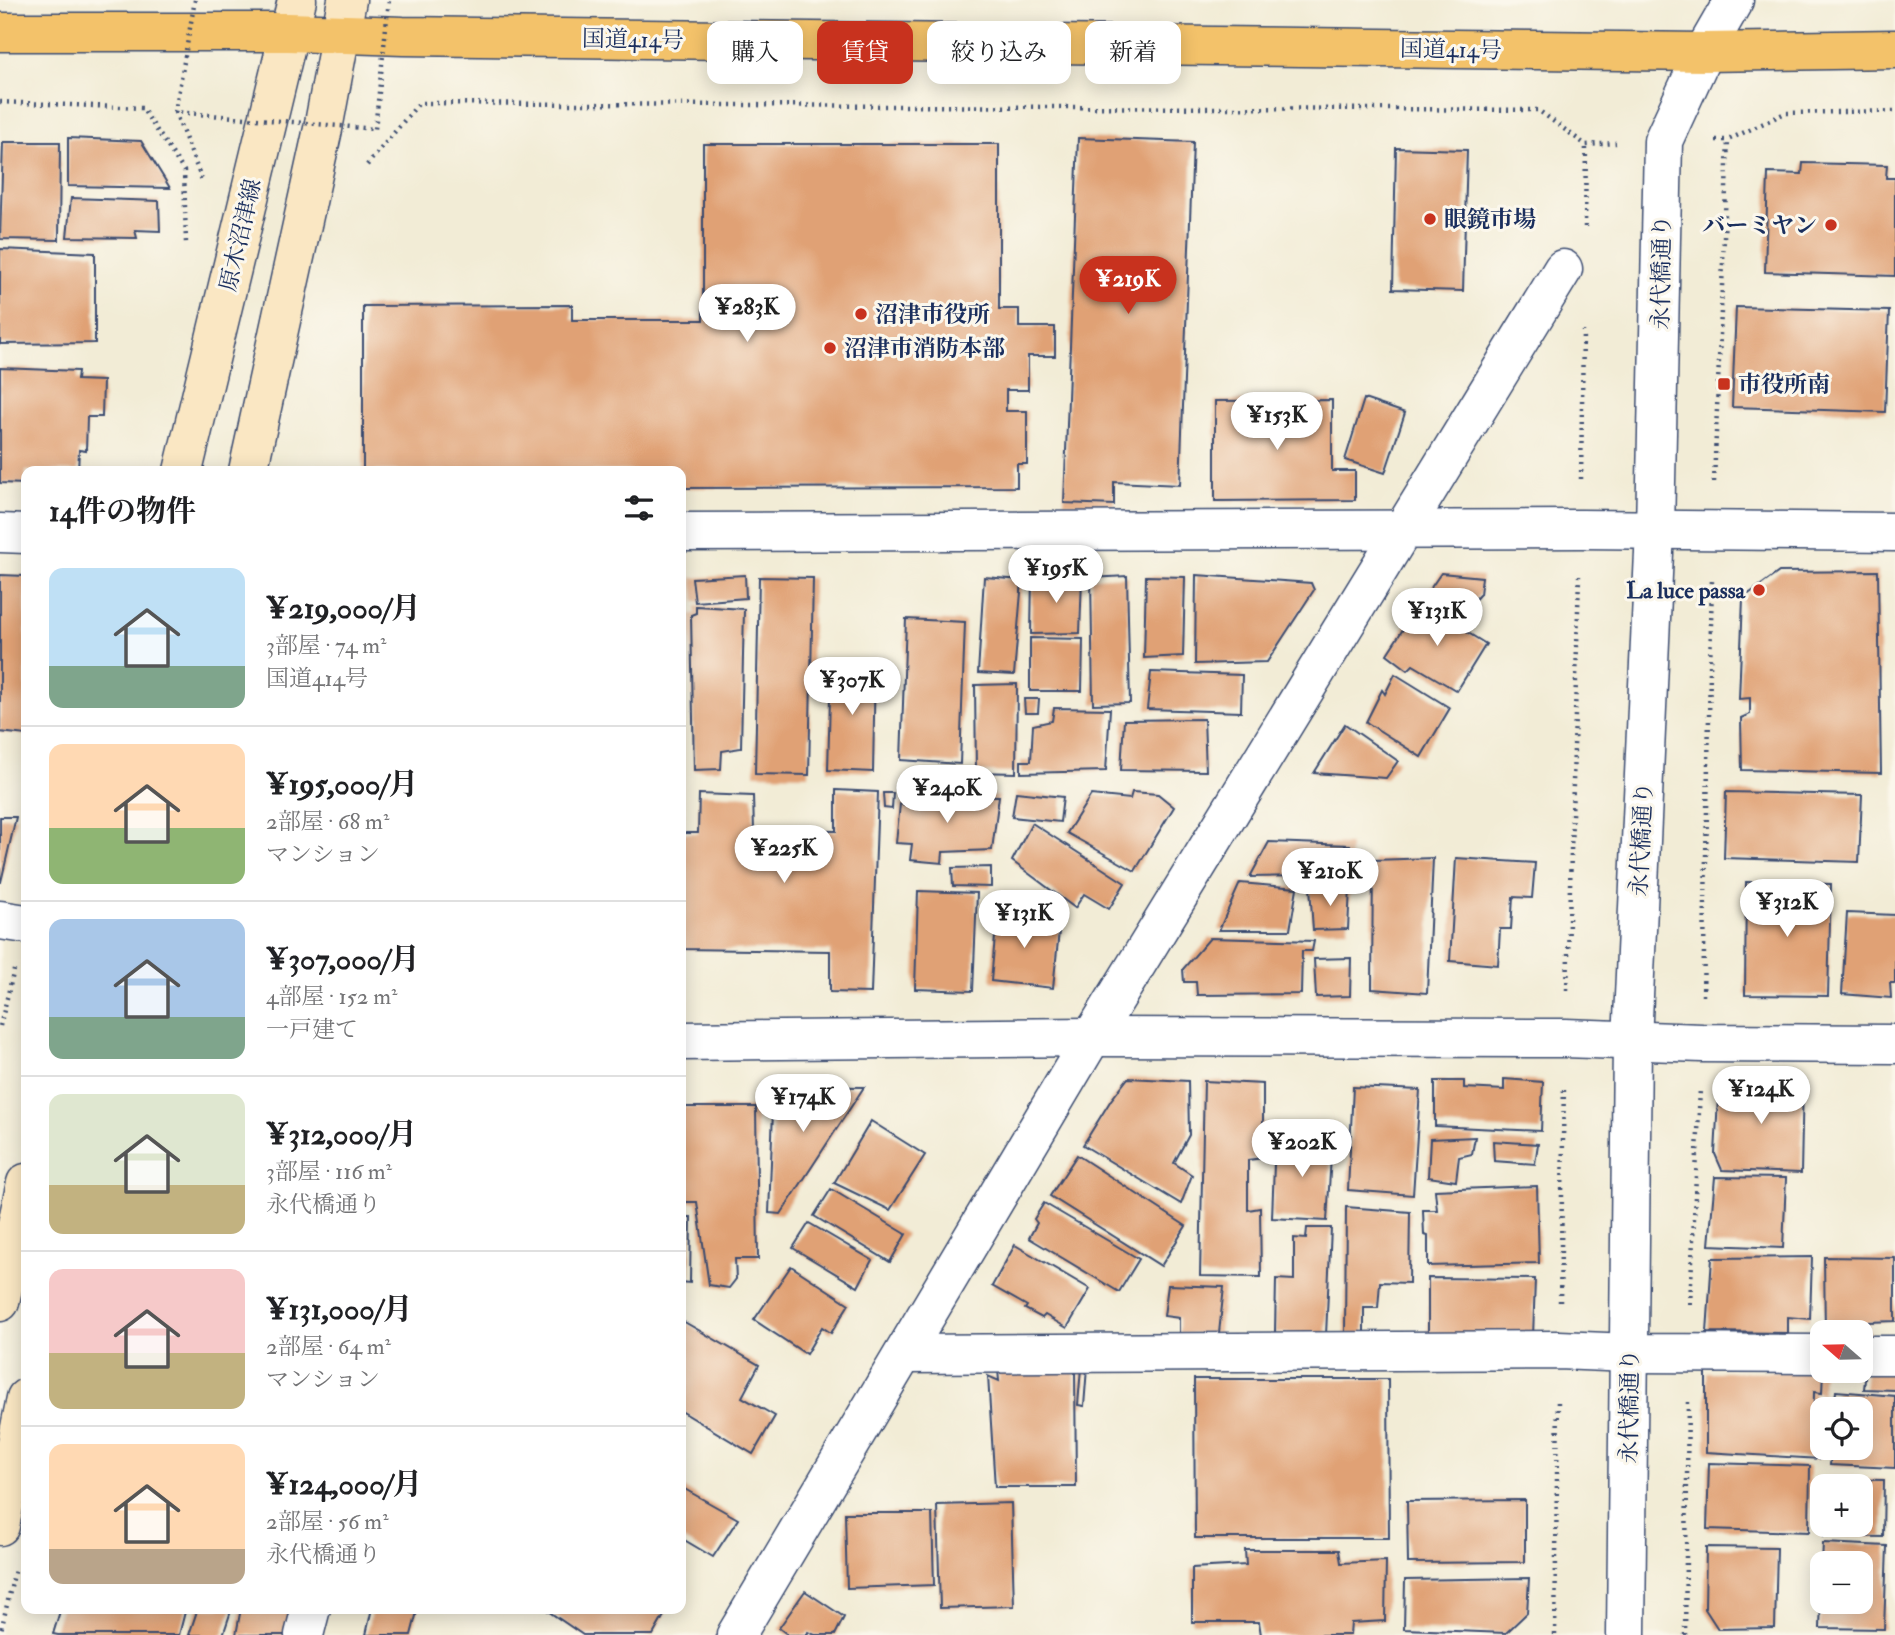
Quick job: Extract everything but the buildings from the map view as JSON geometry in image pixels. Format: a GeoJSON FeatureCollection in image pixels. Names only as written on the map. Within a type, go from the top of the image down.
{"type":"FeatureCollection","features":[{"type":"Feature","properties":{"kind":"highway","name":"国道414号"},"geometry":{"type":"LineString","coordinates":[[0,32],[293,16],[1704,52],[1895,49]]}},
{"type":"Feature","properties":{"kind":"main road","name":"原木沼津線"},"geometry":{"type":"LineString","coordinates":[[184,466],[293,16]]}},
{"type":"Feature","properties":{"kind":"main road"},"geometry":{"type":"LineString","coordinates":[[249,466],[323,129],[344,17]]}},
{"type":"Feature","properties":{"kind":"main road"},"geometry":{"type":"LineString","coordinates":[[7,1293],[21,1212]]}},
{"type":"Feature","properties":{"kind":"main road"},"geometry":{"type":"LineString","coordinates":[[0,1525],[21,1422]]}},
{"type":"Feature","properties":{"kind":"street","name":"永代橋通り"},"geometry":{"type":"LineString","coordinates":[[1626,1635],[1632,1041],[1655,530],[1663,141],[1704,52],[1734,0]]}},
{"type":"Feature","properties":{"kind":"street"},"geometry":{"type":"LineString","coordinates":[[736,1635],[1092,1037],[1400,531],[1574,255]]}},
{"type":"Feature","properties":{"kind":"street"},"geometry":{"type":"LineString","coordinates":[[686,533],[1581,529],[1895,531]]}},
{"type":"Feature","properties":{"kind":"street"},"geometry":{"type":"LineString","coordinates":[[0,534],[21,534]]}},
{"type":"Feature","properties":{"kind":"street"},"geometry":{"type":"LineString","coordinates":[[0,920],[21,923]]}},
{"type":"Feature","properties":{"kind":"street"},"geometry":{"type":"LineString","coordinates":[[686,1041],[1092,1037],[1565,1038],[1702,1044],[1895,1044]]}},
{"type":"Feature","properties":{"kind":"street"},"geometry":{"type":"LineString","coordinates":[[904,1354],[1559,1350],[1810,1354]]}},
{"type":"Feature","properties":{"kind":"street"},"geometry":{"type":"LineString","coordinates":[[1873,1355],[1895,1355]]}},
{"type":"Feature","properties":{"kind":"street"},"geometry":{"type":"LineString","coordinates":[[304,1635],[309,1614]]}},
{"type":"Feature","properties":{"kind":"path"},"geometry":{"type":"LineString","coordinates":[[195,0],[175,112],[202,182]]}},
{"type":"Feature","properties":{"kind":"path"},"geometry":{"type":"LineString","coordinates":[[175,112],[375,129],[389,0]]}},
{"type":"Feature","properties":{"kind":"path"},"geometry":{"type":"LineString","coordinates":[[0,102],[142,108],[184,171],[186,248]]}},
{"type":"Feature","properties":{"kind":"path"},"geometry":{"type":"LineString","coordinates":[[419,103],[1538,110],[1586,145],[1728,140],[1785,113],[1895,111]]}},
{"type":"Feature","properties":{"kind":"path"},"geometry":{"type":"LineString","coordinates":[[1685,1635],[1688,1354],[1702,1044],[1713,531],[1728,140]]}},
{"type":"Feature","properties":{"kind":"path"},"geometry":{"type":"LineString","coordinates":[[1574,255],[1586,145]]}},
{"type":"Feature","properties":{"kind":"path"},"geometry":{"type":"LineString","coordinates":[[1555,1635],[1565,1038],[1581,529],[1583,323]]}},
{"type":"Feature","properties":{"kind":"path"},"geometry":{"type":"LineString","coordinates":[[0,1635],[18,1559]]}},
{"type":"Feature","properties":{"kind":"place","name":"眼鏡市場"},"geometry":{"type":"Point","coordinates":[1430,219]}},
{"type":"Feature","properties":{"kind":"place","name":"バーミヤン"},"geometry":{"type":"Point","coordinates":[1831,225]}},
{"type":"Feature","properties":{"kind":"place","name":"沼津市役所"},"geometry":{"type":"Point","coordinates":[861,314]}},
{"type":"Feature","properties":{"kind":"place","name":"沼津市消防本部"},"geometry":{"type":"Point","coordinates":[830,348]}},
{"type":"Feature","properties":{"kind":"place","name":"市役所南"},"geometry":{"type":"Point","coordinates":[1724,384]}},
{"type":"Feature","properties":{"kind":"place","name":"La luce passa"},"geometry":{"type":"Point","coordinates":[1759,590]}}]}
